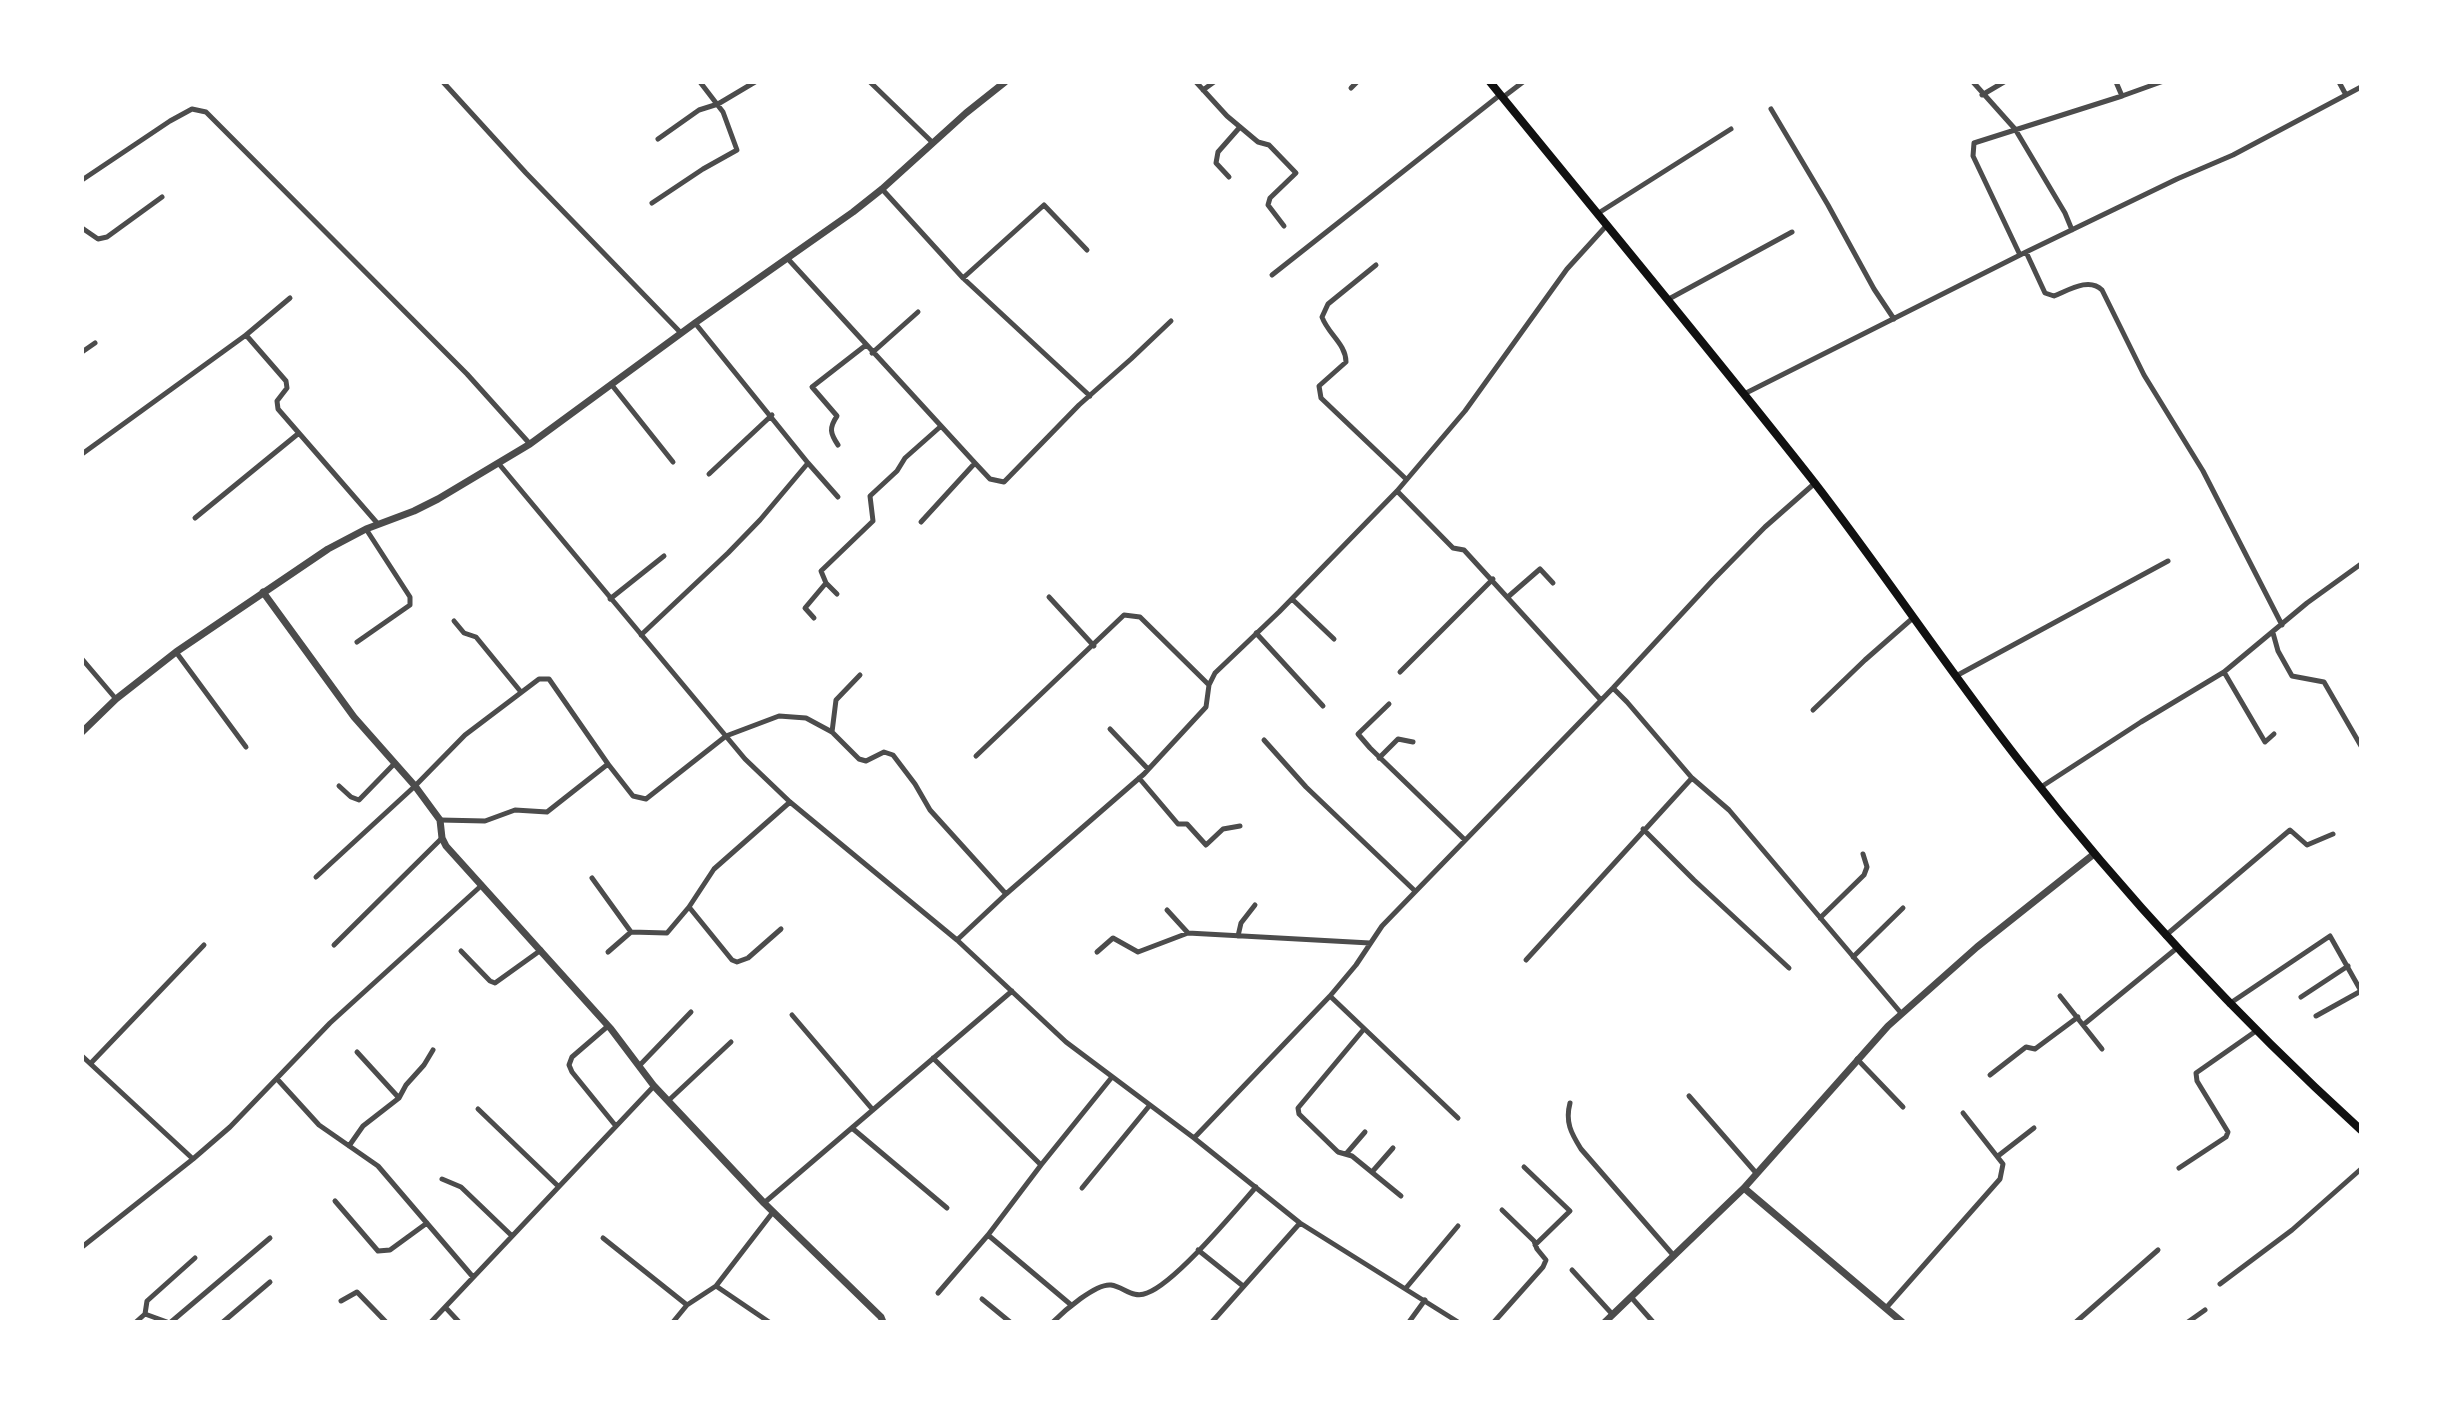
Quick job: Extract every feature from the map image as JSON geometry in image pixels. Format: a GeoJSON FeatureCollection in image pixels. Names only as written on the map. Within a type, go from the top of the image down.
{"type":"FeatureCollection","features":[{"type":"Feature","properties":{"kind":"main road"},"geometry":{"type":"LineString","coordinates":[[1490,82],[1815,483],[1956,676],[2094,854],[2229,1004],[2361,1130]]}},
{"type":"Feature","properties":{"kind":"street"},"geometry":{"type":"LineString","coordinates":[[443,82],[681,333]]}},
{"type":"Feature","properties":{"kind":"street"},"geometry":{"type":"LineString","coordinates":[[652,203],[737,150],[718,104],[700,82]]}},
{"type":"Feature","properties":{"kind":"street"},"geometry":{"type":"LineString","coordinates":[[658,139],[699,110],[718,104],[755,82]]}},
{"type":"Feature","properties":{"kind":"street"},"geometry":{"type":"LineString","coordinates":[[870,82],[932,142]]}},
{"type":"Feature","properties":{"kind":"street"},"geometry":{"type":"LineString","coordinates":[[82,732],[116,699],[176,652],[328,548],[366,529],[414,511],[530,444],[882,189],[932,142],[1005,82]]}},
{"type":"Feature","properties":{"kind":"street"},"geometry":{"type":"LineString","coordinates":[[1196,82],[1240,127],[1258,142],[1269,145],[1296,173],[1270,198],[1268,205],[1284,226]]}},
{"type":"Feature","properties":{"kind":"street"},"geometry":{"type":"LineString","coordinates":[[1202,90],[1213,82]]}},
{"type":"Feature","properties":{"kind":"street"},"geometry":{"type":"LineString","coordinates":[[1351,88],[1357,82]]}},
{"type":"Feature","properties":{"kind":"street"},"geometry":{"type":"LineString","coordinates":[[1272,275],[1522,82]]}},
{"type":"Feature","properties":{"kind":"street"},"geometry":{"type":"LineString","coordinates":[[1973,82],[2015,129],[2065,213],[2072,230]]}},
{"type":"Feature","properties":{"kind":"street"},"geometry":{"type":"LineString","coordinates":[[1982,95],[2004,82]]}},
{"type":"Feature","properties":{"kind":"street"},"geometry":{"type":"LineString","coordinates":[[2116,82],[2122,96]]}},
{"type":"Feature","properties":{"kind":"street"},"geometry":{"type":"LineString","coordinates":[[2161,82],[1974,143],[1973,156],[2045,293],[2054,296],[2091,283],[2102,290],[2144,375],[2203,471],[2283,625]]}},
{"type":"Feature","properties":{"kind":"street"},"geometry":{"type":"LineString","coordinates":[[2339,82],[2346,95]]}},
{"type":"Feature","properties":{"kind":"street"},"geometry":{"type":"LineString","coordinates":[[1744,394],[2072,230],[2233,155],[2361,87]]}},
{"type":"Feature","properties":{"kind":"street"},"geometry":{"type":"LineString","coordinates":[[82,180],[170,121],[192,109],[205,112],[458,365],[504,412],[530,444]]}},
{"type":"Feature","properties":{"kind":"street"},"geometry":{"type":"LineString","coordinates":[[1771,109],[1894,319]]}},
{"type":"Feature","properties":{"kind":"street"},"geometry":{"type":"LineString","coordinates":[[1229,177],[1216,163],[1218,152],[1240,127]]}},
{"type":"Feature","properties":{"kind":"street"},"geometry":{"type":"LineString","coordinates":[[1597,214],[1731,129]]}},
{"type":"Feature","properties":{"kind":"street"},"geometry":{"type":"LineString","coordinates":[[882,189],[964,278],[1090,396]]}},
{"type":"Feature","properties":{"kind":"street"},"geometry":{"type":"LineString","coordinates":[[82,228],[98,239],[107,237],[162,197]]}},
{"type":"Feature","properties":{"kind":"street"},"geometry":{"type":"LineString","coordinates":[[964,278],[1044,205],[1087,250]]}},
{"type":"Feature","properties":{"kind":"street"},"geometry":{"type":"LineString","coordinates":[[957,940],[1139,778],[1206,707],[1209,685],[1215,673],[1292,599],[1397,491],[1465,411],[1567,269],[1607,225]]}},
{"type":"Feature","properties":{"kind":"street"},"geometry":{"type":"LineString","coordinates":[[1667,300],[1792,232]]}},
{"type":"Feature","properties":{"kind":"street"},"geometry":{"type":"LineString","coordinates":[[788,258],[990,479],[1004,482],[1090,396],[1171,321]]}},
{"type":"Feature","properties":{"kind":"street"},"geometry":{"type":"LineString","coordinates":[[1376,265],[1328,304],[1322,317],[1346,352],[1346,362],[1319,386],[1321,398],[1406,479]]}},
{"type":"Feature","properties":{"kind":"street"},"geometry":{"type":"LineString","coordinates":[[82,454],[246,335],[290,298]]}},
{"type":"Feature","properties":{"kind":"street"},"geometry":{"type":"LineString","coordinates":[[872,353],[918,312]]}},
{"type":"Feature","properties":{"kind":"street"},"geometry":{"type":"LineString","coordinates":[[695,323],[838,497]]}},
{"type":"Feature","properties":{"kind":"street"},"geometry":{"type":"LineString","coordinates":[[246,335],[286,381],[287,388],[277,401],[277,407],[378,524]]}},
{"type":"Feature","properties":{"kind":"street"},"geometry":{"type":"LineString","coordinates":[[82,352],[95,343]]}},
{"type":"Feature","properties":{"kind":"street"},"geometry":{"type":"LineString","coordinates":[[838,445],[831,435],[830,427],[837,416],[812,387],[866,345]]}},
{"type":"Feature","properties":{"kind":"street"},"geometry":{"type":"LineString","coordinates":[[611,384],[673,462]]}},
{"type":"Feature","properties":{"kind":"street"},"geometry":{"type":"LineString","coordinates":[[709,474],[772,415]]}},
{"type":"Feature","properties":{"kind":"street"},"geometry":{"type":"LineString","coordinates":[[837,594],[826,583],[821,571],[873,521],[870,496],[897,471],[905,458],[940,427]]}},
{"type":"Feature","properties":{"kind":"street"},"geometry":{"type":"LineString","coordinates":[[195,517],[299,433]]}},
{"type":"Feature","properties":{"kind":"street"},"geometry":{"type":"LineString","coordinates":[[641,635],[736,545],[808,463]]}},
{"type":"Feature","properties":{"kind":"street"},"geometry":{"type":"LineString","coordinates":[[921,522],[975,463]]}},
{"type":"Feature","properties":{"kind":"street"},"geometry":{"type":"LineString","coordinates":[[499,464],[745,760],[790,802],[957,940],[1066,1042],[1194,1138],[1300,1223],[1458,1322]]}},
{"type":"Feature","properties":{"kind":"street"},"geometry":{"type":"LineString","coordinates":[[1194,1138],[1329,996],[1415,891],[1713,580],[1765,527],[1815,483]]}},
{"type":"Feature","properties":{"kind":"street"},"geometry":{"type":"LineString","coordinates":[[1397,491],[1453,548],[1464,550],[1493,579],[1600,699]]}},
{"type":"Feature","properties":{"kind":"street"},"geometry":{"type":"LineString","coordinates":[[357,642],[410,605],[410,597],[366,529]]}},
{"type":"Feature","properties":{"kind":"street"},"geometry":{"type":"LineString","coordinates":[[610,599],[664,556]]}},
{"type":"Feature","properties":{"kind":"street"},"geometry":{"type":"LineString","coordinates":[[1956,676],[2168,561]]}},
{"type":"Feature","properties":{"kind":"street"},"geometry":{"type":"LineString","coordinates":[[2041,787],[2141,722],[2224,673],[2317,596],[2361,564]]}},
{"type":"Feature","properties":{"kind":"street"},"geometry":{"type":"LineString","coordinates":[[1509,596],[1540,569],[1553,583]]}},
{"type":"Feature","properties":{"kind":"street"},"geometry":{"type":"LineString","coordinates":[[1400,672],[1493,579]]}},
{"type":"Feature","properties":{"kind":"street"},"geometry":{"type":"LineString","coordinates":[[814,618],[805,608],[826,583]]}},
{"type":"Feature","properties":{"kind":"street"},"geometry":{"type":"LineString","coordinates":[[263,592],[354,717],[415,786],[440,820],[442,838],[446,845],[608,1026],[654,1086],[764,1203],[881,1317],[883,1322]]}},
{"type":"Feature","properties":{"kind":"street"},"geometry":{"type":"LineString","coordinates":[[1049,597],[1094,646]]}},
{"type":"Feature","properties":{"kind":"street"},"geometry":{"type":"LineString","coordinates":[[1292,599],[1334,639]]}},
{"type":"Feature","properties":{"kind":"street"},"geometry":{"type":"LineString","coordinates":[[976,756],[1124,615],[1140,617],[1209,685]]}},
{"type":"Feature","properties":{"kind":"street"},"geometry":{"type":"LineString","coordinates":[[1814,710],[1914,617]]}},
{"type":"Feature","properties":{"kind":"street"},"geometry":{"type":"LineString","coordinates":[[454,621],[464,634],[476,638],[521,692]]}},
{"type":"Feature","properties":{"kind":"street"},"geometry":{"type":"LineString","coordinates":[[1256,634],[1322,706]]}},
{"type":"Feature","properties":{"kind":"street"},"geometry":{"type":"LineString","coordinates":[[2273,634],[2292,676],[2324,682],[2361,746]]}},
{"type":"Feature","properties":{"kind":"street"},"geometry":{"type":"LineString","coordinates":[[176,652],[247,747]]}},
{"type":"Feature","properties":{"kind":"street"},"geometry":{"type":"LineString","coordinates":[[82,659],[116,699]]}},
{"type":"Feature","properties":{"kind":"street"},"geometry":{"type":"LineString","coordinates":[[2224,673],[2265,742],[2274,734]]}},
{"type":"Feature","properties":{"kind":"street"},"geometry":{"type":"LineString","coordinates":[[832,732],[836,700],[860,676]]}},
{"type":"Feature","properties":{"kind":"street"},"geometry":{"type":"LineString","coordinates":[[316,877],[415,786],[465,735],[539,679],[549,679],[633,796],[646,799],[726,736],[779,716],[806,718],[832,732],[859,759],[866,761],[884,752],[893,755],[930,810],[1006,894]]}},
{"type":"Feature","properties":{"kind":"street"},"geometry":{"type":"LineString","coordinates":[[1612,688],[1692,778],[1729,810],[1901,1013]]}},
{"type":"Feature","properties":{"kind":"street"},"geometry":{"type":"LineString","coordinates":[[1389,704],[1358,734],[1465,840]]}},
{"type":"Feature","properties":{"kind":"street"},"geometry":{"type":"LineString","coordinates":[[1110,729],[1148,769]]}},
{"type":"Feature","properties":{"kind":"street"},"geometry":{"type":"LineString","coordinates":[[1380,758],[1398,739],[1413,743]]}},
{"type":"Feature","properties":{"kind":"street"},"geometry":{"type":"LineString","coordinates":[[1264,740],[1306,788],[1415,891]]}},
{"type":"Feature","properties":{"kind":"street"},"geometry":{"type":"LineString","coordinates":[[339,786],[351,797],[359,800],[395,763]]}},
{"type":"Feature","properties":{"kind":"street"},"geometry":{"type":"LineString","coordinates":[[440,820],[485,821],[515,810],[547,812],[608,764]]}},
{"type":"Feature","properties":{"kind":"street"},"geometry":{"type":"LineString","coordinates":[[1139,778],[1178,824],[1187,824],[1206,845],[1223,829],[1240,826]]}},
{"type":"Feature","properties":{"kind":"street"},"geometry":{"type":"LineString","coordinates":[[1526,960],[1692,778]]}},
{"type":"Feature","properties":{"kind":"street"},"geometry":{"type":"LineString","coordinates":[[608,952],[631,932],[661,935],[667,933],[689,907],[714,869],[790,802]]}},
{"type":"Feature","properties":{"kind":"street"},"geometry":{"type":"LineString","coordinates":[[1643,829],[1789,968]]}},
{"type":"Feature","properties":{"kind":"street"},"geometry":{"type":"LineString","coordinates":[[2165,936],[2290,830],[2307,845],[2333,834]]}},
{"type":"Feature","properties":{"kind":"street"},"geometry":{"type":"LineString","coordinates":[[334,946],[442,838]]}},
{"type":"Feature","properties":{"kind":"street"},"geometry":{"type":"LineString","coordinates":[[1820,918],[1864,875],[1867,867],[1863,854]]}},
{"type":"Feature","properties":{"kind":"street"},"geometry":{"type":"LineString","coordinates":[[1605,1322],[1744,1188],[1901,1013],[1977,947],[2094,854]]}},
{"type":"Feature","properties":{"kind":"street"},"geometry":{"type":"LineString","coordinates":[[592,878],[631,932]]}},
{"type":"Feature","properties":{"kind":"street"},"geometry":{"type":"LineString","coordinates":[[82,1247],[230,1127],[330,1023],[482,885]]}},
{"type":"Feature","properties":{"kind":"street"},"geometry":{"type":"LineString","coordinates":[[1238,936],[1241,922],[1255,905]]}},
{"type":"Feature","properties":{"kind":"street"},"geometry":{"type":"LineString","coordinates":[[689,907],[732,960],[737,962],[748,958],[780,929]]}},
{"type":"Feature","properties":{"kind":"street"},"geometry":{"type":"LineString","coordinates":[[1853,957],[1903,908]]}},
{"type":"Feature","properties":{"kind":"street"},"geometry":{"type":"LineString","coordinates":[[1167,910],[1188,933]]}},
{"type":"Feature","properties":{"kind":"street"},"geometry":{"type":"LineString","coordinates":[[1097,952],[1113,939],[1138,952],[1188,933],[1370,943]]}},
{"type":"Feature","properties":{"kind":"street"},"geometry":{"type":"LineString","coordinates":[[2229,1004],[2330,936],[2361,991],[2316,1016]]}},
{"type":"Feature","properties":{"kind":"street"},"geometry":{"type":"LineString","coordinates":[[91,1063],[204,945]]}},
{"type":"Feature","properties":{"kind":"street"},"geometry":{"type":"LineString","coordinates":[[2083,1024],[2177,948]]}},
{"type":"Feature","properties":{"kind":"street"},"geometry":{"type":"LineString","coordinates":[[461,951],[495,984],[541,950]]}},
{"type":"Feature","properties":{"kind":"street"},"geometry":{"type":"LineString","coordinates":[[2301,997],[2348,966]]}},
{"type":"Feature","properties":{"kind":"street"},"geometry":{"type":"LineString","coordinates":[[764,1203],[1012,991]]}},
{"type":"Feature","properties":{"kind":"street"},"geometry":{"type":"LineString","coordinates":[[1329,996],[1458,1118]]}},
{"type":"Feature","properties":{"kind":"street"},"geometry":{"type":"LineString","coordinates":[[2060,996],[2102,1049]]}},
{"type":"Feature","properties":{"kind":"street"},"geometry":{"type":"LineString","coordinates":[[639,1066],[691,1012]]}},
{"type":"Feature","properties":{"kind":"street"},"geometry":{"type":"LineString","coordinates":[[792,1015],[873,1110]]}},
{"type":"Feature","properties":{"kind":"street"},"geometry":{"type":"LineString","coordinates":[[1990,1075],[2026,1047],[2035,1049],[2078,1017]]}},
{"type":"Feature","properties":{"kind":"street"},"geometry":{"type":"LineString","coordinates":[[608,1026],[572,1057],[569,1065],[615,1125]]}},
{"type":"Feature","properties":{"kind":"street"},"geometry":{"type":"LineString","coordinates":[[1364,1029],[1298,1108],[1299,1114],[1338,1152],[1352,1156],[1401,1196]]}},
{"type":"Feature","properties":{"kind":"street"},"geometry":{"type":"LineString","coordinates":[[2179,1168],[2226,1137],[2228,1132],[2197,1081],[2196,1073],[2256,1031]]}},
{"type":"Feature","properties":{"kind":"street"},"geometry":{"type":"LineString","coordinates":[[668,1101],[731,1042]]}},
{"type":"Feature","properties":{"kind":"street"},"geometry":{"type":"LineString","coordinates":[[349,1146],[363,1126],[399,1098],[406,1085],[425,1065],[433,1050]]}},
{"type":"Feature","properties":{"kind":"street"},"geometry":{"type":"LineString","coordinates":[[357,1052],[399,1098]]}},
{"type":"Feature","properties":{"kind":"street"},"geometry":{"type":"LineString","coordinates":[[82,1056],[193,1159]]}},
{"type":"Feature","properties":{"kind":"street"},"geometry":{"type":"LineString","coordinates":[[933,1058],[1041,1165]]}},
{"type":"Feature","properties":{"kind":"street"},"geometry":{"type":"LineString","coordinates":[[1857,1059],[1903,1107]]}},
{"type":"Feature","properties":{"kind":"street"},"geometry":{"type":"LineString","coordinates":[[938,1293],[988,1235],[1112,1077]]}},
{"type":"Feature","properties":{"kind":"street"},"geometry":{"type":"LineString","coordinates":[[278,1080],[318,1125],[378,1166],[473,1277]]}},
{"type":"Feature","properties":{"kind":"street"},"geometry":{"type":"LineString","coordinates":[[431,1322],[654,1086]]}},
{"type":"Feature","properties":{"kind":"street"},"geometry":{"type":"LineString","coordinates":[[1689,1096],[1757,1174]]}},
{"type":"Feature","properties":{"kind":"street"},"geometry":{"type":"LineString","coordinates":[[1570,1103],[1567,1123],[1581,1149],[1674,1256]]}},
{"type":"Feature","properties":{"kind":"street"},"geometry":{"type":"LineString","coordinates":[[1082,1188],[1150,1105]]}},
{"type":"Feature","properties":{"kind":"street"},"geometry":{"type":"LineString","coordinates":[[478,1109],[558,1186]]}},
{"type":"Feature","properties":{"kind":"street"},"geometry":{"type":"LineString","coordinates":[[1886,1308],[2000,1179],[2003,1164],[1962,1113]]}},
{"type":"Feature","properties":{"kind":"street"},"geometry":{"type":"LineString","coordinates":[[852,1128],[947,1208]]}},
{"type":"Feature","properties":{"kind":"street"},"geometry":{"type":"LineString","coordinates":[[1998,1156],[2034,1128]]}},
{"type":"Feature","properties":{"kind":"street"},"geometry":{"type":"LineString","coordinates":[[1346,1154],[1365,1132]]}},
{"type":"Feature","properties":{"kind":"street"},"geometry":{"type":"LineString","coordinates":[[1372,1172],[1393,1148]]}},
{"type":"Feature","properties":{"kind":"street"},"geometry":{"type":"LineString","coordinates":[[1524,1167],[1570,1211],[1535,1245]]}},
{"type":"Feature","properties":{"kind":"street"},"geometry":{"type":"LineString","coordinates":[[2220,1284],[2291,1230],[2361,1169]]}},
{"type":"Feature","properties":{"kind":"street"},"geometry":{"type":"LineString","coordinates":[[442,1179],[461,1187],[511,1235]]}},
{"type":"Feature","properties":{"kind":"street"},"geometry":{"type":"LineString","coordinates":[[1053,1322],[1070,1304],[1101,1286],[1109,1285],[1132,1294],[1150,1292],[1167,1280],[1198,1250],[1256,1187]]}},
{"type":"Feature","properties":{"kind":"street"},"geometry":{"type":"LineString","coordinates":[[1744,1188],[1902,1322]]}},
{"type":"Feature","properties":{"kind":"street"},"geometry":{"type":"LineString","coordinates":[[335,1201],[378,1251],[390,1250],[427,1223]]}},
{"type":"Feature","properties":{"kind":"street"},"geometry":{"type":"LineString","coordinates":[[1494,1322],[1543,1268],[1546,1260],[1502,1210]]}},
{"type":"Feature","properties":{"kind":"street"},"geometry":{"type":"LineString","coordinates":[[673,1322],[687,1305],[716,1286],[773,1212]]}},
{"type":"Feature","properties":{"kind":"street"},"geometry":{"type":"LineString","coordinates":[[1212,1322],[1300,1223]]}},
{"type":"Feature","properties":{"kind":"street"},"geometry":{"type":"LineString","coordinates":[[1406,1288],[1458,1226]]}},
{"type":"Feature","properties":{"kind":"street"},"geometry":{"type":"LineString","coordinates":[[988,1235],[1070,1304]]}},
{"type":"Feature","properties":{"kind":"street"},"geometry":{"type":"LineString","coordinates":[[145,1314],[169,1322],[270,1238]]}},
{"type":"Feature","properties":{"kind":"street"},"geometry":{"type":"LineString","coordinates":[[603,1238],[687,1305]]}},
{"type":"Feature","properties":{"kind":"street"},"geometry":{"type":"LineString","coordinates":[[1198,1250],[1243,1286]]}},
{"type":"Feature","properties":{"kind":"street"},"geometry":{"type":"LineString","coordinates":[[2076,1322],[2158,1250]]}},
{"type":"Feature","properties":{"kind":"street"},"geometry":{"type":"LineString","coordinates":[[136,1322],[145,1314],[147,1301],[195,1258]]}},
{"type":"Feature","properties":{"kind":"street"},"geometry":{"type":"LineString","coordinates":[[1572,1270],[1613,1315]]}},
{"type":"Feature","properties":{"kind":"street"},"geometry":{"type":"LineString","coordinates":[[223,1322],[270,1282]]}},
{"type":"Feature","properties":{"kind":"street"},"geometry":{"type":"LineString","coordinates":[[716,1286],[769,1322]]}},
{"type":"Feature","properties":{"kind":"street"},"geometry":{"type":"LineString","coordinates":[[341,1301],[357,1292],[386,1322]]}},
{"type":"Feature","properties":{"kind":"street"},"geometry":{"type":"LineString","coordinates":[[1631,1297],[1653,1322]]}},
{"type":"Feature","properties":{"kind":"street"},"geometry":{"type":"LineString","coordinates":[[982,1299],[1010,1322]]}},
{"type":"Feature","properties":{"kind":"street"},"geometry":{"type":"LineString","coordinates":[[1409,1322],[1424,1300]]}},
{"type":"Feature","properties":{"kind":"street"},"geometry":{"type":"LineString","coordinates":[[446,1308],[460,1322]]}},
{"type":"Feature","properties":{"kind":"street"},"geometry":{"type":"LineString","coordinates":[[2188,1322],[2205,1310]]}}]}
